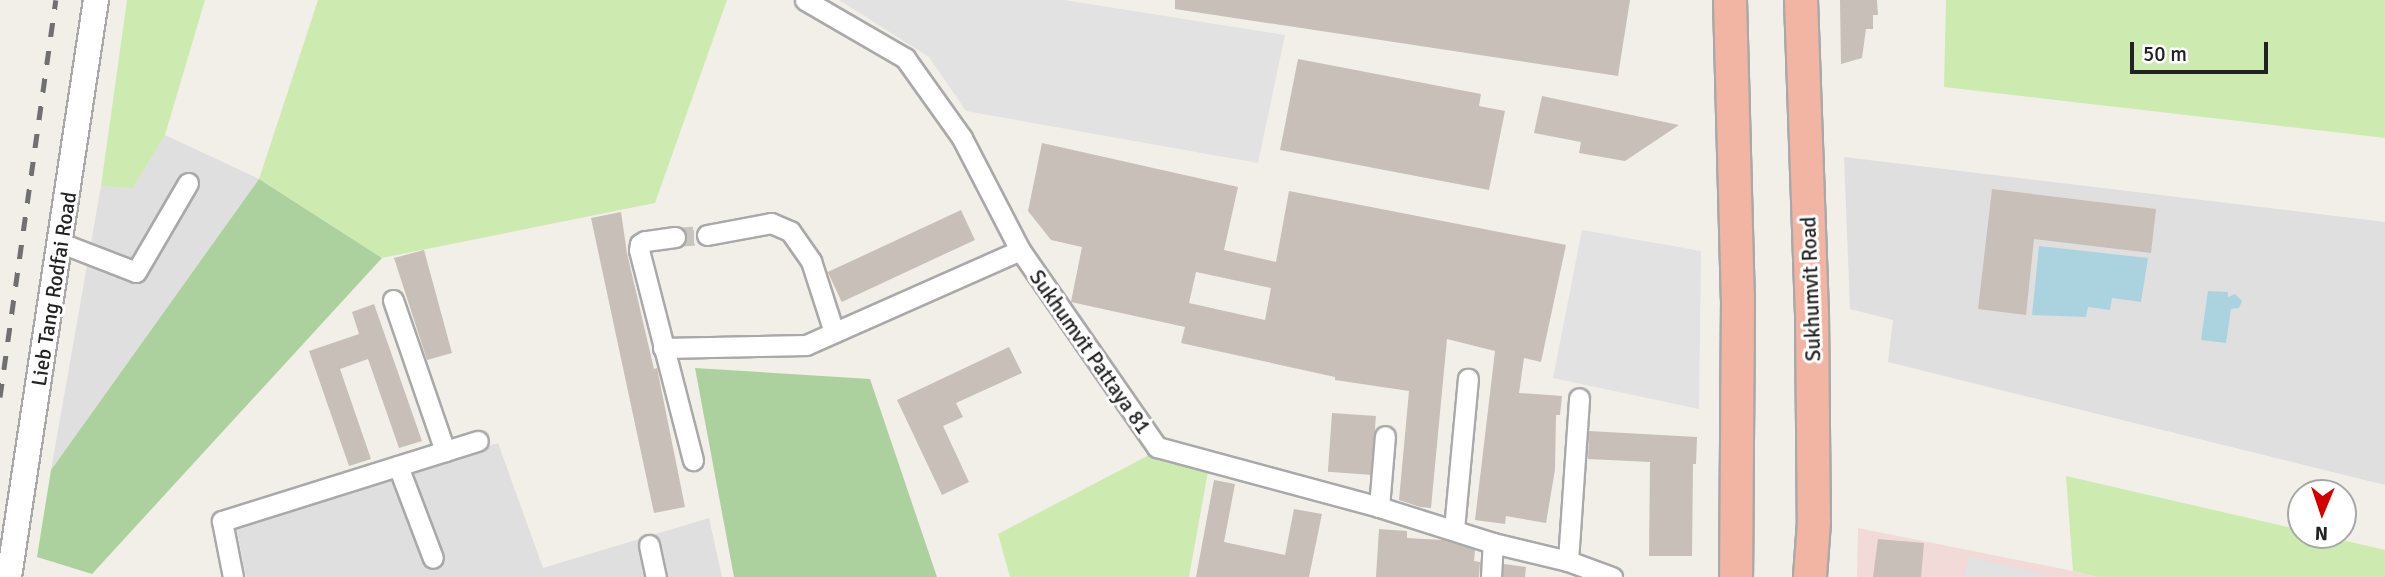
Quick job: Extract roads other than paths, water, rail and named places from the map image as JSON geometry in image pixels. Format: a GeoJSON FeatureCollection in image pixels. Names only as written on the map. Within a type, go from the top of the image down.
{"type":"FeatureCollection","features":[{"type":"Feature","properties":{"kind":"highway"},"geometry":{"type":"LineString","coordinates":[[1730,0],[1738,299],[1736,577]]}},
{"type":"Feature","properties":{"kind":"highway","name":"Sukhumvit Road"},"geometry":{"type":"LineString","coordinates":[[1801,0],[1812,312],[1814,522],[1810,577]]}},
{"type":"Feature","properties":{"kind":"highway"},"geometry":{"type":"LineString","coordinates":[[1814,522],[1819,577]]}},
{"type":"Feature","properties":{"kind":"street","name":"Lieb Tang Rodfai Road"},"geometry":{"type":"LineString","coordinates":[[9,577],[96,0]]}},
{"type":"Feature","properties":{"kind":"street","name":"Sukhumvit Pattaya 81"},"geometry":{"type":"LineString","coordinates":[[805,0],[905,58],[962,138],[1020,250],[1157,447],[1379,507],[1493,543],[1569,561],[1612,577]]}},
{"type":"Feature","properties":{"kind":"street"},"geometry":{"type":"LineString","coordinates":[[61,243],[136,271],[188,183]]}},
{"type":"Feature","properties":{"kind":"street"},"geometry":{"type":"LineString","coordinates":[[707,235],[771,223],[790,231],[811,261],[834,332]]}},
{"type":"Feature","properties":{"kind":"street"},"geometry":{"type":"LineString","coordinates":[[675,237],[645,241],[640,244],[639,250],[693,460]]}},
{"type":"Feature","properties":{"kind":"street"},"geometry":{"type":"LineString","coordinates":[[663,348],[806,345],[1020,250]]}},
{"type":"Feature","properties":{"kind":"street"},"geometry":{"type":"LineString","coordinates":[[393,300],[445,451]]}},
{"type":"Feature","properties":{"kind":"street"},"geometry":{"type":"LineString","coordinates":[[1454,529],[1468,379]]}},
{"type":"Feature","properties":{"kind":"street"},"geometry":{"type":"LineString","coordinates":[[1569,561],[1579,398]]}},
{"type":"Feature","properties":{"kind":"street"},"geometry":{"type":"LineString","coordinates":[[1379,507],[1385,436]]}},
{"type":"Feature","properties":{"kind":"street"},"geometry":{"type":"LineString","coordinates":[[233,577],[222,521],[478,441]]}},
{"type":"Feature","properties":{"kind":"street"},"geometry":{"type":"LineString","coordinates":[[398,466],[433,558]]}},
{"type":"Feature","properties":{"kind":"street"},"geometry":{"type":"LineString","coordinates":[[1491,577],[1493,543]]}},
{"type":"Feature","properties":{"kind":"street"},"geometry":{"type":"LineString","coordinates":[[649,545],[656,577]]}},
{"type":"Feature","properties":{"kind":"water"},"geometry":{"type":"Polygon","coordinates":[[[2039,246],[2148,258],[2141,302],[2112,298],[2110,310],[2088,307],[2086,317],[2032,315],[2039,246]]]}},
{"type":"Feature","properties":{"kind":"water"},"geometry":{"type":"Polygon","coordinates":[[[2208,291],[2228,292],[2228,297],[2235,294],[2242,301],[2239,308],[2231,309],[2226,343],[2201,340],[2208,291]]]}},
{"type":"Feature","properties":{"kind":"tunnel"},"geometry":{"type":"LineString","coordinates":[[675,237],[707,235]]}},
{"type":"Feature","properties":{"kind":"railway"},"geometry":{"type":"LineString","coordinates":[[0,397],[56,0]]}}]}
